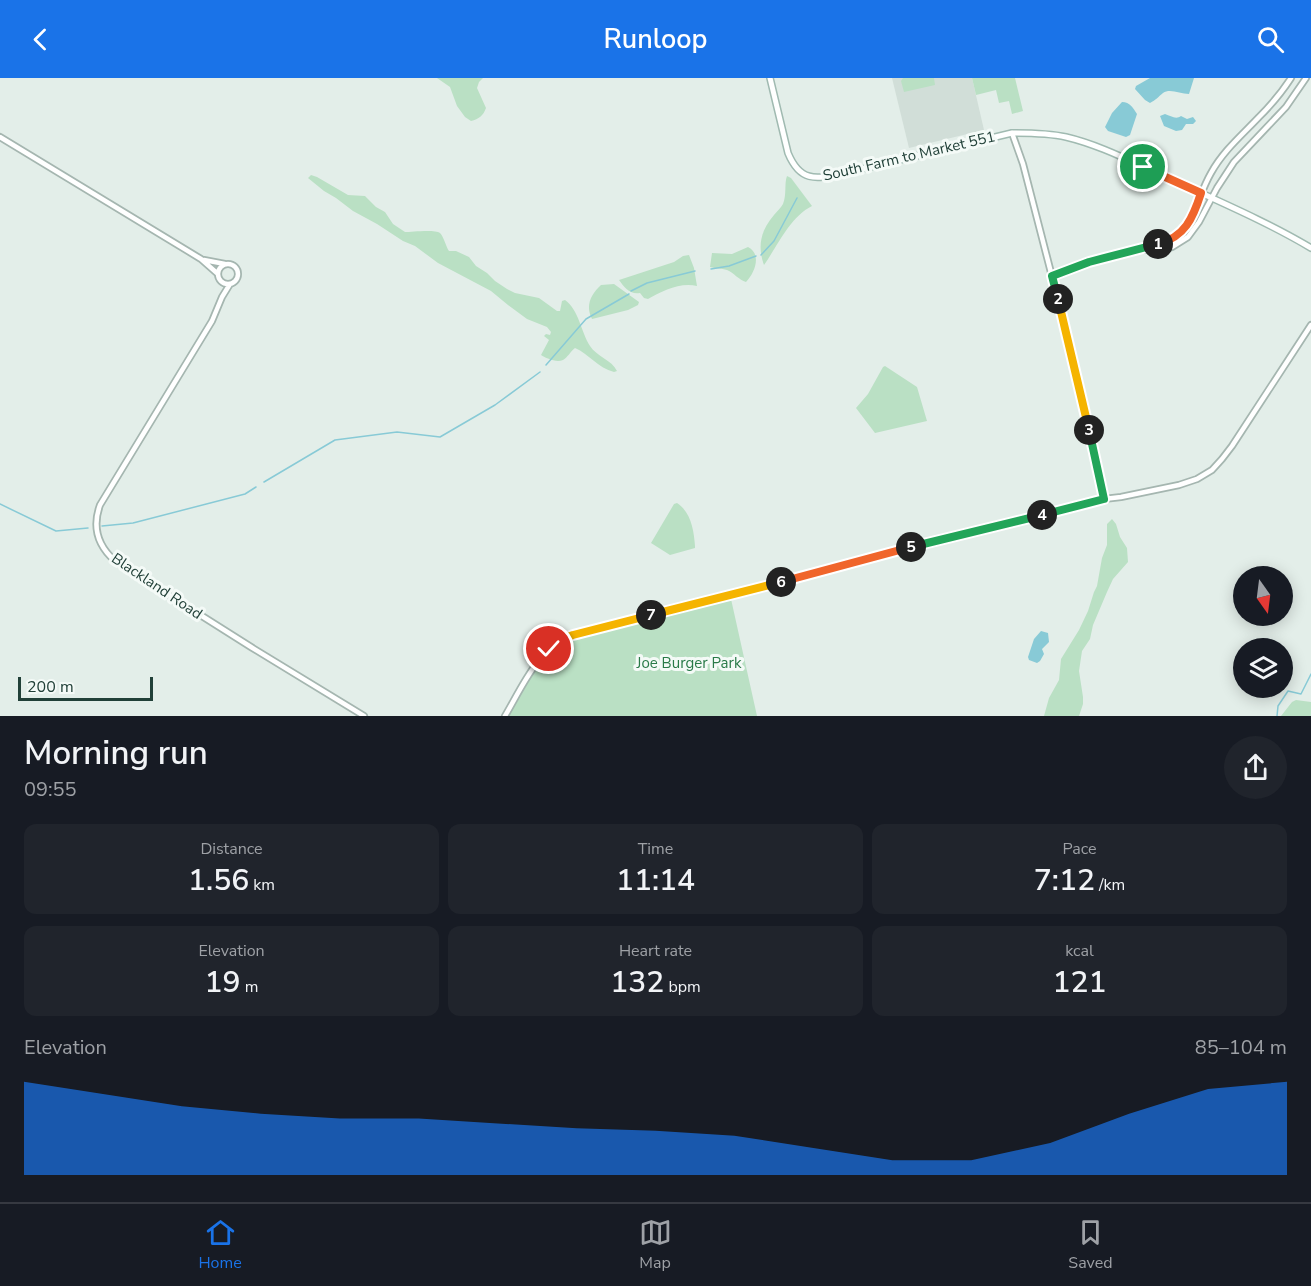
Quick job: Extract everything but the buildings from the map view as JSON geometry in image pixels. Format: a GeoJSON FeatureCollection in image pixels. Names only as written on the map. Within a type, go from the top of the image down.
{"type":"FeatureCollection","features":[{"type":"Feature","properties":{"kind":"main road","name":"South Farm to Market 551"},"geometry":{"type":"LineString","coordinates":[[770,78],[788,153],[793,164],[805,176],[815,178],[841,174],[1012,133]]}},
{"type":"Feature","properties":{"kind":"main road"},"geometry":{"type":"LineString","coordinates":[[1012,133],[1038,133],[1085,142],[1212,198],[1311,248]]}},
{"type":"Feature","properties":{"kind":"street"},"geometry":{"type":"LineString","coordinates":[[1052,276],[1089,262],[1167,241],[1183,230],[1195,211],[1211,172],[1234,142],[1280,95],[1292,78]]}},
{"type":"Feature","properties":{"kind":"street"},"geometry":{"type":"LineString","coordinates":[[1135,250],[1172,248],[1194,230],[1234,162],[1286,107],[1306,78]]}},
{"type":"Feature","properties":{"kind":"street"},"geometry":{"type":"LineString","coordinates":[[1012,133],[1023,164],[1065,327],[1104,499]]}},
{"type":"Feature","properties":{"kind":"street"},"geometry":{"type":"LineString","coordinates":[[0,137],[201,259],[218,274],[222,297]]}},
{"type":"Feature","properties":{"kind":"street"},"geometry":{"type":"LineString","coordinates":[[201,259],[234,265],[238,270],[237,280],[230,284],[220,280]]}},
{"type":"Feature","properties":{"kind":"street"},"geometry":{"type":"LineString","coordinates":[[218,274],[219,269],[225,264]]}},
{"type":"Feature","properties":{"kind":"street","name":"Blackland Road"},"geometry":{"type":"LineString","coordinates":[[230,284],[212,321],[100,505],[96,524],[99,540],[105,551],[115,561],[364,716]]}},
{"type":"Feature","properties":{"kind":"street"},"geometry":{"type":"LineString","coordinates":[[506,716],[542,656],[555,644],[567,638],[881,554],[1104,499],[1179,485],[1197,479],[1212,470],[1232,446],[1311,325]]}},
{"type":"Feature","properties":{"kind":"shaded area"},"geometry":{"type":"Polygon","coordinates":[[[892,78],[972,78],[984,130],[909,148],[892,78]]]}},
{"type":"Feature","properties":{"kind":"green space"},"geometry":{"type":"Polygon","coordinates":[[[437,78],[483,78],[477,88],[486,108],[482,115],[471,121],[465,117],[457,106],[450,87],[437,78]]]}},
{"type":"Feature","properties":{"kind":"green space"},"geometry":{"type":"Polygon","coordinates":[[[903,78],[934,78],[935,85],[904,92],[901,81],[903,78]]]}},
{"type":"Feature","properties":{"kind":"green space"},"geometry":{"type":"Polygon","coordinates":[[[972,78],[1015,78],[1023,111],[1012,114],[1009,101],[999,103],[996,90],[976,95],[972,78]]]}},
{"type":"Feature","properties":{"kind":"green space"},"geometry":{"type":"Polygon","coordinates":[[[311,175],[348,195],[365,196],[385,212],[393,224],[405,232],[440,233],[449,251],[456,251],[469,257],[476,266],[495,281],[515,293],[539,298],[557,311],[560,311],[562,301],[565,300],[574,309],[590,346],[617,371],[603,367],[575,348],[560,361],[541,355],[549,340],[544,336],[550,335],[551,332],[547,327],[527,319],[491,291],[438,263],[415,246],[353,211],[308,178],[311,175]]]}},
{"type":"Feature","properties":{"kind":"green space"},"geometry":{"type":"Polygon","coordinates":[[[787,176],[812,206],[791,224],[764,265],[761,251],[763,232],[783,204],[787,176]]]}},
{"type":"Feature","properties":{"kind":"green space"},"geometry":{"type":"Polygon","coordinates":[[[748,247],[755,254],[756,264],[746,282],[727,270],[710,267],[712,253],[732,254],[748,247]]]}},
{"type":"Feature","properties":{"kind":"green space"},"geometry":{"type":"Polygon","coordinates":[[[689,255],[697,286],[678,286],[648,299],[640,293],[628,290],[619,280],[674,262],[689,255]]]}},
{"type":"Feature","properties":{"kind":"green space"},"geometry":{"type":"Polygon","coordinates":[[[614,284],[639,302],[638,305],[628,310],[592,319],[589,305],[594,292],[601,285],[614,284]]]}},
{"type":"Feature","properties":{"kind":"green space"},"geometry":{"type":"Polygon","coordinates":[[[885,366],[917,387],[927,421],[875,433],[856,408],[868,394],[885,366]]]}},
{"type":"Feature","properties":{"kind":"green space"},"geometry":{"type":"Polygon","coordinates":[[[677,503],[686,511],[691,522],[695,548],[670,555],[651,543],[674,504],[677,503]]]}},
{"type":"Feature","properties":{"kind":"green space"},"geometry":{"type":"Polygon","coordinates":[[[1112,519],[1127,548],[1128,562],[1113,579],[1093,625],[1090,639],[1082,651],[1079,671],[1083,704],[1079,716],[1044,716],[1049,698],[1059,680],[1061,659],[1079,630],[1097,586],[1107,545],[1107,524],[1112,519]]]}},
{"type":"Feature","properties":{"kind":"green space","name":"Joe Burger Park"},"geometry":{"type":"Polygon","coordinates":[[[731,599],[757,716],[508,716],[540,663],[560,644],[574,638],[731,599]]]}},
{"type":"Feature","properties":{"kind":"green space"},"geometry":{"type":"Polygon","coordinates":[[[1296,700],[1311,702],[1311,716],[1281,716],[1292,702],[1296,700]]]}},
{"type":"Feature","properties":{"kind":"water"},"geometry":{"type":"Polygon","coordinates":[[[1150,78],[1194,78],[1189,94],[1166,92],[1150,103],[1135,89],[1136,86],[1150,78]]]}},
{"type":"Feature","properties":{"kind":"water"},"geometry":{"type":"Polygon","coordinates":[[[1122,102],[1129,104],[1137,114],[1130,135],[1126,137],[1108,131],[1105,127],[1112,113],[1122,102]]]}},
{"type":"Feature","properties":{"kind":"water"},"geometry":{"type":"Polygon","coordinates":[[[1165,114],[1175,118],[1193,117],[1196,121],[1176,131],[1164,126],[1160,116],[1165,114]]]}},
{"type":"Feature","properties":{"kind":"water"},"geometry":{"type":"Polygon","coordinates":[[[1041,631],[1048,633],[1049,642],[1042,649],[1044,654],[1037,663],[1029,660],[1028,657],[1034,639],[1041,631]]]}},
{"type":"Feature","properties":{"kind":"waterway"},"geometry":{"type":"LineString","coordinates":[[761,255],[774,241],[797,198]]}},
{"type":"Feature","properties":{"kind":"waterway"},"geometry":{"type":"LineString","coordinates":[[711,269],[729,266],[756,256]]}},
{"type":"Feature","properties":{"kind":"waterway"},"geometry":{"type":"LineString","coordinates":[[631,291],[647,283],[695,271]]}},
{"type":"Feature","properties":{"kind":"waterway"},"geometry":{"type":"LineString","coordinates":[[546,365],[586,319],[629,294]]}},
{"type":"Feature","properties":{"kind":"waterway"},"geometry":{"type":"LineString","coordinates":[[264,482],[335,440],[397,432],[440,437],[495,405],[540,372]]}},
{"type":"Feature","properties":{"kind":"waterway"},"geometry":{"type":"LineString","coordinates":[[102,526],[133,523],[245,494],[256,487]]}},
{"type":"Feature","properties":{"kind":"waterway"},"geometry":{"type":"LineString","coordinates":[[0,504],[56,531],[88,528]]}},
{"type":"Feature","properties":{"kind":"waterway"},"geometry":{"type":"LineString","coordinates":[[1277,716],[1278,706],[1288,691],[1301,694],[1311,674]]}},
{"type":"Feature","properties":{"kind":"route"},"geometry":{"type":"LineString","coordinates":[[549,649],[573,635],[775,584],[881,554],[1104,499],[1052,276],[1089,262],[1167,241],[1183,230],[1195,211],[1201,193],[1143,167]]}}]}
